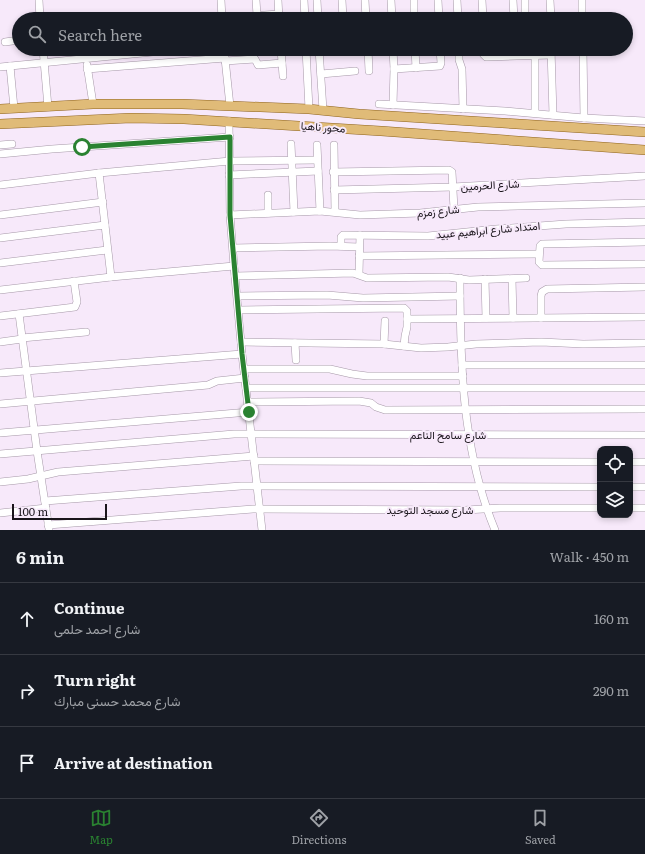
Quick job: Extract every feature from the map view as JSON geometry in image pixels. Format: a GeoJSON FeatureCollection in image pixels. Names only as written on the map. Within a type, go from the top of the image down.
{"type":"FeatureCollection","features":[{"type":"Feature","properties":{"kind":"main road","name":"محور ناهيا"},"geometry":{"type":"LineString","coordinates":[[0,109],[93,104],[182,104],[309,109],[359,114],[645,132]]}},
{"type":"Feature","properties":{"kind":"main road"},"geometry":{"type":"LineString","coordinates":[[229,121],[230,106]]}},
{"type":"Feature","properties":{"kind":"main road","name":"محور ناهيا"},"geometry":{"type":"LineString","coordinates":[[0,124],[131,118],[229,121],[645,150]]}},
{"type":"Feature","properties":{"kind":"street"},"geometry":{"type":"LineString","coordinates":[[39,0],[40,12]]}},
{"type":"Feature","properties":{"kind":"street"},"geometry":{"type":"LineString","coordinates":[[221,0],[222,12]]}},
{"type":"Feature","properties":{"kind":"street"},"geometry":{"type":"LineString","coordinates":[[256,0],[257,12]]}},
{"type":"Feature","properties":{"kind":"street"},"geometry":{"type":"LineString","coordinates":[[278,0],[279,12]]}},
{"type":"Feature","properties":{"kind":"street"},"geometry":{"type":"LineString","coordinates":[[304,0],[305,12]]}},
{"type":"Feature","properties":{"kind":"street"},"geometry":{"type":"LineString","coordinates":[[316,0],[317,12]]}},
{"type":"Feature","properties":{"kind":"street"},"geometry":{"type":"LineString","coordinates":[[342,0],[343,12]]}},
{"type":"Feature","properties":{"kind":"street"},"geometry":{"type":"LineString","coordinates":[[365,0],[366,12]]}},
{"type":"Feature","properties":{"kind":"street"},"geometry":{"type":"LineString","coordinates":[[391,0],[392,12]]}},
{"type":"Feature","properties":{"kind":"street"},"geometry":{"type":"LineString","coordinates":[[414,0],[414,12]]}},
{"type":"Feature","properties":{"kind":"street"},"geometry":{"type":"LineString","coordinates":[[438,0],[439,12]]}},
{"type":"Feature","properties":{"kind":"street"},"geometry":{"type":"LineString","coordinates":[[457,0],[458,12]]}},
{"type":"Feature","properties":{"kind":"street"},"geometry":{"type":"LineString","coordinates":[[482,0],[483,12]]}},
{"type":"Feature","properties":{"kind":"street"},"geometry":{"type":"LineString","coordinates":[[513,0],[514,12]]}},
{"type":"Feature","properties":{"kind":"street"},"geometry":{"type":"LineString","coordinates":[[525,0],[525,12]]}},
{"type":"Feature","properties":{"kind":"street"},"geometry":{"type":"LineString","coordinates":[[550,0],[550,12]]}},
{"type":"Feature","properties":{"kind":"street"},"geometry":{"type":"LineString","coordinates":[[582,0],[582,12]]}},
{"type":"Feature","properties":{"kind":"street"},"geometry":{"type":"LineString","coordinates":[[5,42],[12,41]]}},
{"type":"Feature","properties":{"kind":"street"},"geometry":{"type":"LineString","coordinates":[[44,56],[48,107]]}},
{"type":"Feature","properties":{"kind":"street"},"geometry":{"type":"LineString","coordinates":[[0,67],[115,56]]}},
{"type":"Feature","properties":{"kind":"street"},"geometry":{"type":"LineString","coordinates":[[225,56],[230,106]]}},
{"type":"Feature","properties":{"kind":"street"},"geometry":{"type":"LineString","coordinates":[[282,56],[283,76]]}},
{"type":"Feature","properties":{"kind":"street"},"geometry":{"type":"LineString","coordinates":[[306,56],[309,109]]}},
{"type":"Feature","properties":{"kind":"street"},"geometry":{"type":"LineString","coordinates":[[320,56],[323,110]]}},
{"type":"Feature","properties":{"kind":"street"},"geometry":{"type":"LineString","coordinates":[[368,56],[369,71]]}},
{"type":"Feature","properties":{"kind":"street"},"geometry":{"type":"LineString","coordinates":[[393,56],[393,105]]}},
{"type":"Feature","properties":{"kind":"street"},"geometry":{"type":"LineString","coordinates":[[416,56],[416,68]]}},
{"type":"Feature","properties":{"kind":"street"},"geometry":{"type":"LineString","coordinates":[[394,69],[438,66],[441,63],[440,56]]}},
{"type":"Feature","properties":{"kind":"street"},"geometry":{"type":"LineString","coordinates":[[459,56],[462,69],[463,109]]}},
{"type":"Feature","properties":{"kind":"street"},"geometry":{"type":"LineString","coordinates":[[484,56],[494,56]]}},
{"type":"Feature","properties":{"kind":"street"},"geometry":{"type":"LineString","coordinates":[[535,56],[535,113]]}},
{"type":"Feature","properties":{"kind":"street"},"geometry":{"type":"LineString","coordinates":[[551,56],[553,115]]}},
{"type":"Feature","properties":{"kind":"street"},"geometry":{"type":"LineString","coordinates":[[583,56],[584,118]]}},
{"type":"Feature","properties":{"kind":"street"},"geometry":{"type":"LineString","coordinates":[[86,59],[93,104]]}},
{"type":"Feature","properties":{"kind":"street"},"geometry":{"type":"LineString","coordinates":[[87,69],[255,59],[258,65],[282,63]]}},
{"type":"Feature","properties":{"kind":"street"},"geometry":{"type":"LineString","coordinates":[[10,66],[14,108]]}},
{"type":"Feature","properties":{"kind":"street"},"geometry":{"type":"LineString","coordinates":[[321,74],[355,71]]}},
{"type":"Feature","properties":{"kind":"street"},"geometry":{"type":"LineString","coordinates":[[379,104],[645,121]]}},
{"type":"Feature","properties":{"kind":"street"},"geometry":{"type":"LineString","coordinates":[[229,121],[230,215],[234,266],[238,296],[242,354],[262,530]]}},
{"type":"Feature","properties":{"kind":"street"},"geometry":{"type":"LineString","coordinates":[[0,154],[230,137]]}},
{"type":"Feature","properties":{"kind":"street"},"geometry":{"type":"LineString","coordinates":[[51,141],[52,149]]}},
{"type":"Feature","properties":{"kind":"street"},"geometry":{"type":"LineString","coordinates":[[0,145],[12,144]]}},
{"type":"Feature","properties":{"kind":"street"},"geometry":{"type":"LineString","coordinates":[[291,144],[294,212]]}},
{"type":"Feature","properties":{"kind":"street"},"geometry":{"type":"LineString","coordinates":[[317,145],[320,212]]}},
{"type":"Feature","properties":{"kind":"street"},"geometry":{"type":"LineString","coordinates":[[334,145],[333,172],[335,212]]}},
{"type":"Feature","properties":{"kind":"street"},"geometry":{"type":"LineString","coordinates":[[0,185],[100,173],[230,161],[317,160]]}},
{"type":"Feature","properties":{"kind":"street"},"geometry":{"type":"LineString","coordinates":[[333,172],[449,170],[452,172],[454,209]]}},
{"type":"Feature","properties":{"kind":"street"},"geometry":{"type":"LineString","coordinates":[[229,175],[318,171]]}},
{"type":"Feature","properties":{"kind":"street"},"geometry":{"type":"LineString","coordinates":[[100,173],[111,277]]}},
{"type":"Feature","properties":{"kind":"street","name":"شارع الحرمين"},"geometry":{"type":"LineString","coordinates":[[334,190],[452,187],[645,176]]}},
{"type":"Feature","properties":{"kind":"street"},"geometry":{"type":"LineString","coordinates":[[268,195],[268,214]]}},
{"type":"Feature","properties":{"kind":"street"},"geometry":{"type":"LineString","coordinates":[[0,215],[102,202]]}},
{"type":"Feature","properties":{"kind":"street","name":"شارع زمزم"},"geometry":{"type":"LineString","coordinates":[[230,215],[294,212],[335,212],[360,215],[405,214],[432,213],[454,209],[484,207],[645,203]]}},
{"type":"Feature","properties":{"kind":"street","name":"امتداد شارع ابراهيم عبيد"},"geometry":{"type":"LineString","coordinates":[[341,246],[342,236],[428,236],[496,228],[645,222]]}},
{"type":"Feature","properties":{"kind":"street"},"geometry":{"type":"LineString","coordinates":[[0,238],[105,225]]}},
{"type":"Feature","properties":{"kind":"street"},"geometry":{"type":"LineString","coordinates":[[359,274],[360,235]]}},
{"type":"Feature","properties":{"kind":"street"},"geometry":{"type":"LineString","coordinates":[[645,242],[542,244],[540,246],[539,254],[539,262],[542,265],[645,264]]}},
{"type":"Feature","properties":{"kind":"street"},"geometry":{"type":"LineString","coordinates":[[233,248],[359,247]]}},
{"type":"Feature","properties":{"kind":"street"},"geometry":{"type":"LineString","coordinates":[[0,263],[108,250]]}},
{"type":"Feature","properties":{"kind":"street"},"geometry":{"type":"LineString","coordinates":[[359,256],[539,254]]}},
{"type":"Feature","properties":{"kind":"street"},"geometry":{"type":"LineString","coordinates":[[0,290],[111,277],[234,266]]}},
{"type":"Feature","properties":{"kind":"street"},"geometry":{"type":"LineString","coordinates":[[235,276],[353,273],[367,278],[448,277],[469,280],[526,278]]}},
{"type":"Feature","properties":{"kind":"street"},"geometry":{"type":"LineString","coordinates":[[460,278],[462,376],[466,410],[481,487],[495,530]]}},
{"type":"Feature","properties":{"kind":"street"},"geometry":{"type":"LineString","coordinates":[[512,279],[513,318]]}},
{"type":"Feature","properties":{"kind":"street"},"geometry":{"type":"LineString","coordinates":[[485,280],[486,318]]}},
{"type":"Feature","properties":{"kind":"street"},"geometry":{"type":"LineString","coordinates":[[0,316],[75,307],[77,302],[74,281]]}},
{"type":"Feature","properties":{"kind":"street"},"geometry":{"type":"LineString","coordinates":[[541,318],[542,292],[547,289],[645,287]]}},
{"type":"Feature","properties":{"kind":"street"},"geometry":{"type":"LineString","coordinates":[[238,296],[322,295],[363,298],[460,296]]}},
{"type":"Feature","properties":{"kind":"street"},"geometry":{"type":"LineString","coordinates":[[239,310],[405,309],[407,311],[407,329],[404,346]]}},
{"type":"Feature","properties":{"kind":"street"},"geometry":{"type":"LineString","coordinates":[[19,314],[40,476],[49,528]]}},
{"type":"Feature","properties":{"kind":"street"},"geometry":{"type":"LineString","coordinates":[[407,319],[645,317]]}},
{"type":"Feature","properties":{"kind":"street"},"geometry":{"type":"LineString","coordinates":[[384,344],[385,321]]}},
{"type":"Feature","properties":{"kind":"street"},"geometry":{"type":"LineString","coordinates":[[0,342],[86,332]]}},
{"type":"Feature","properties":{"kind":"street"},"geometry":{"type":"LineString","coordinates":[[242,342],[384,344],[421,348],[541,342],[583,344],[645,343]]}},
{"type":"Feature","properties":{"kind":"street"},"geometry":{"type":"LineString","coordinates":[[295,343],[296,360]]}},
{"type":"Feature","properties":{"kind":"street"},"geometry":{"type":"LineString","coordinates":[[0,373],[242,354]]}},
{"type":"Feature","properties":{"kind":"street"},"geometry":{"type":"LineString","coordinates":[[462,364],[645,365]]}},
{"type":"Feature","properties":{"kind":"street"},"geometry":{"type":"LineString","coordinates":[[244,369],[336,370],[358,376],[462,376]]}},
{"type":"Feature","properties":{"kind":"street"},"geometry":{"type":"LineString","coordinates":[[0,404],[208,385],[216,380],[245,378]]}},
{"type":"Feature","properties":{"kind":"street"},"geometry":{"type":"LineString","coordinates":[[246,388],[645,388]]}},
{"type":"Feature","properties":{"kind":"street"},"geometry":{"type":"LineString","coordinates":[[248,402],[359,401],[371,403],[376,407],[385,410],[645,409]]}},
{"type":"Feature","properties":{"kind":"street"},"geometry":{"type":"LineString","coordinates":[[0,433],[249,412]]}},
{"type":"Feature","properties":{"kind":"street","name":"شارع سامح الناعم"},"geometry":{"type":"LineString","coordinates":[[0,454],[234,434],[645,435]]}},
{"type":"Feature","properties":{"kind":"street"},"geometry":{"type":"LineString","coordinates":[[0,482],[28,479],[66,471],[254,459],[597,462]]}},
{"type":"Feature","properties":{"kind":"street"},"geometry":{"type":"LineString","coordinates":[[633,462],[645,462]]}},
{"type":"Feature","properties":{"kind":"street"},"geometry":{"type":"LineString","coordinates":[[0,513],[45,504],[258,485],[597,487]]}},
{"type":"Feature","properties":{"kind":"street"},"geometry":{"type":"LineString","coordinates":[[633,487],[645,487]]}},
{"type":"Feature","properties":{"kind":"street","name":"شارع مسجد التوحيد"},"geometry":{"type":"LineString","coordinates":[[49,528],[260,509],[466,510],[500,508],[597,508]]}},
{"type":"Feature","properties":{"kind":"street"},"geometry":{"type":"LineString","coordinates":[[633,508],[645,508]]}},
{"type":"Feature","properties":{"kind":"route"},"geometry":{"type":"LineString","coordinates":[[82,147],[230,137],[230,215],[242,354],[249,412]]}}]}
